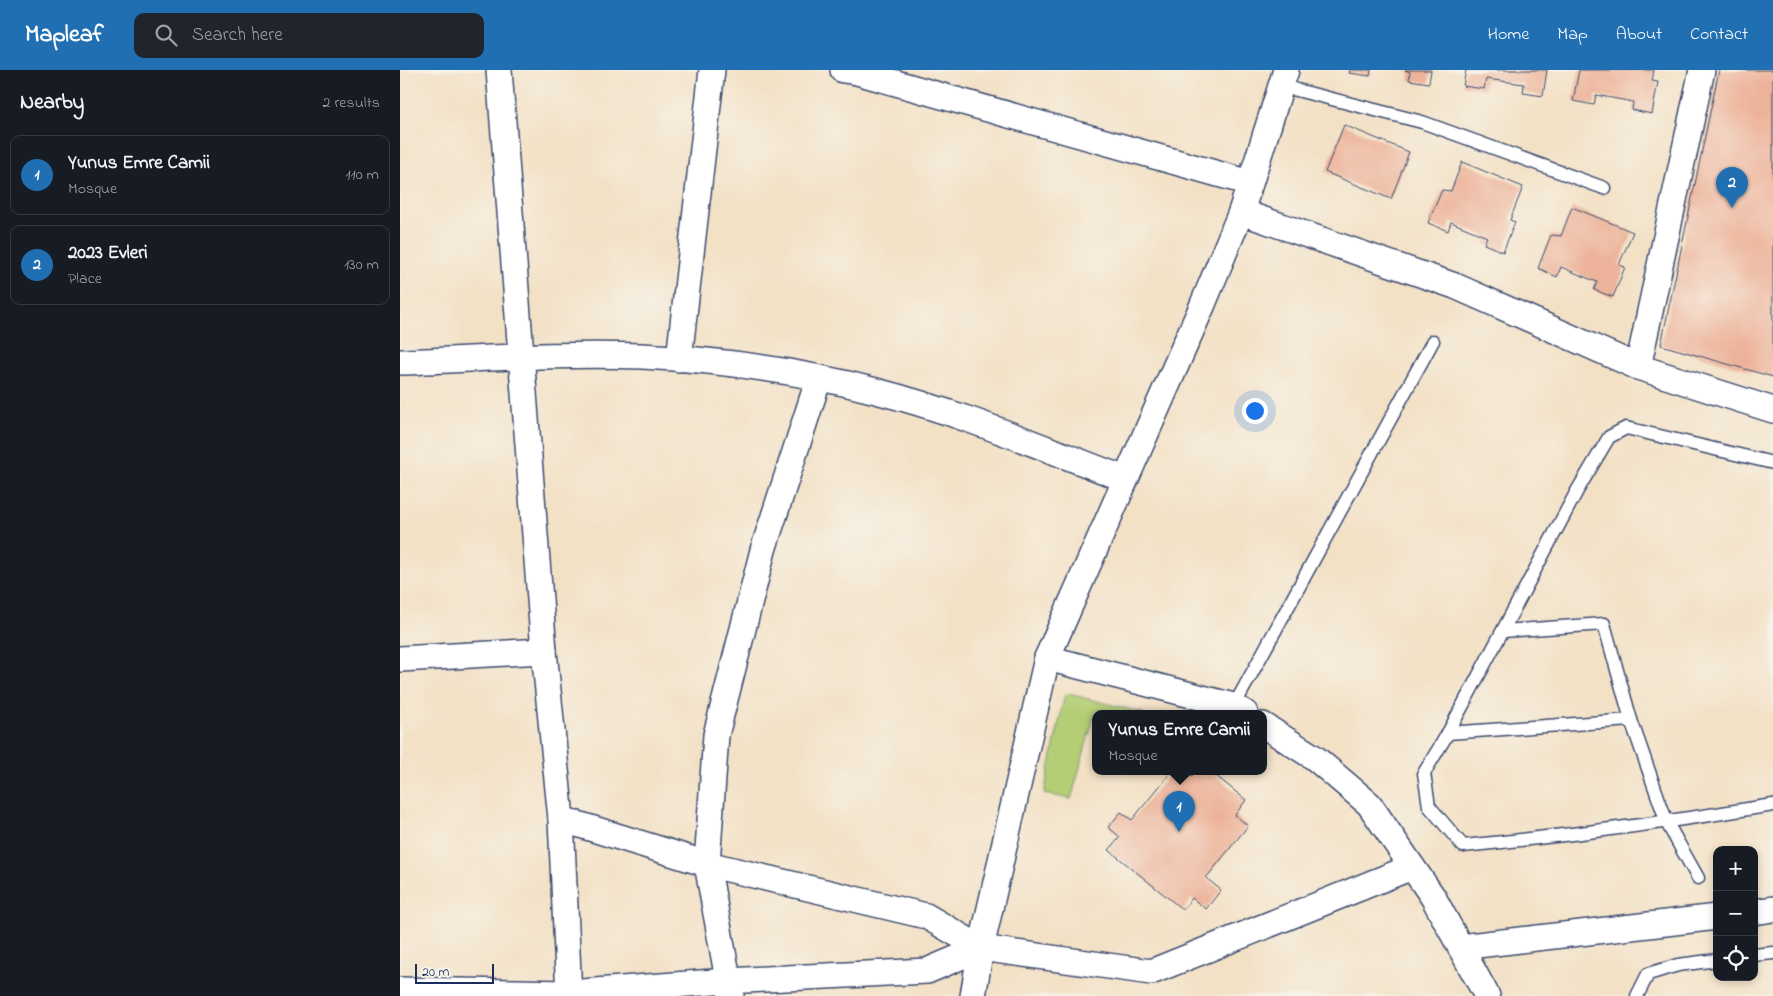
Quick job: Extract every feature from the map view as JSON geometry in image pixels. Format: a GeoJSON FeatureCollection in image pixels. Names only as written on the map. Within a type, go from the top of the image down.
{"type":"FeatureCollection","features":[{"type":"Feature","properties":{"kind":"street"},"geometry":{"type":"LineString","coordinates":[[499,70],[544,651],[562,819],[569,995]]}},
{"type":"Feature","properties":{"kind":"street"},"geometry":{"type":"LineString","coordinates":[[678,359],[712,70]]}},
{"type":"Feature","properties":{"kind":"street"},"geometry":{"type":"LineString","coordinates":[[843,70],[857,72],[1250,183]]}},
{"type":"Feature","properties":{"kind":"street"},"geometry":{"type":"LineString","coordinates":[[1638,368],[1702,70]]}},
{"type":"Feature","properties":{"kind":"street"},"geometry":{"type":"LineString","coordinates":[[973,996],[981,948],[1047,658],[1203,304],[1241,212],[1283,78]]}},
{"type":"Feature","properties":{"kind":"street"},"geometry":{"type":"LineString","coordinates":[[1241,212],[1455,286],[1638,368],[1773,410]]}},
{"type":"Feature","properties":{"kind":"street"},"geometry":{"type":"LineString","coordinates":[[400,362],[581,356],[678,359],[760,367],[819,378],[934,407],[1125,479]]}},
{"type":"Feature","properties":{"kind":"street"},"geometry":{"type":"LineString","coordinates":[[729,988],[706,864],[716,735],[763,550],[819,378]]}},
{"type":"Feature","properties":{"kind":"street"},"geometry":{"type":"LineString","coordinates":[[400,659],[544,651]]}},
{"type":"Feature","properties":{"kind":"street"},"geometry":{"type":"LineString","coordinates":[[1047,658],[1239,710]]}},
{"type":"Feature","properties":{"kind":"street"},"geometry":{"type":"LineString","coordinates":[[1267,728],[1315,758],[1369,804],[1433,897],[1487,996]]}},
{"type":"Feature","properties":{"kind":"street"},"geometry":{"type":"LineString","coordinates":[[562,819],[706,864],[926,916],[981,948],[1151,972],[1412,867]]}},
{"type":"Feature","properties":{"kind":"street"},"geometry":{"type":"LineString","coordinates":[[1758,911],[1773,909]]}},
{"type":"Feature","properties":{"kind":"street"},"geometry":{"type":"LineString","coordinates":[[1460,947],[1713,917]]}},
{"type":"Feature","properties":{"kind":"street"},"geometry":{"type":"LineString","coordinates":[[400,990],[569,995],[729,988],[927,971],[981,948]]}},
{"type":"Feature","properties":{"kind":"lane"},"geometry":{"type":"LineString","coordinates":[[1283,78],[1422,122],[1604,188]]}},
{"type":"Feature","properties":{"kind":"lane"},"geometry":{"type":"LineString","coordinates":[[1239,710],[1433,341]]}},
{"type":"Feature","properties":{"kind":"lane"},"geometry":{"type":"LineString","coordinates":[[1773,463],[1626,428],[1609,437],[1577,491],[1503,632],[1424,774],[1429,806],[1463,846],[1553,838],[1667,823],[1773,805]]}},
{"type":"Feature","properties":{"kind":"lane"},"geometry":{"type":"LineString","coordinates":[[1503,632],[1604,624],[1631,720],[1667,823],[1698,878]]}},
{"type":"Feature","properties":{"kind":"lane"},"geometry":{"type":"LineString","coordinates":[[1448,733],[1631,720]]}},
{"type":"Feature","properties":{"kind":"lane"},"geometry":{"type":"LineString","coordinates":[[1758,955],[1773,953]]}},
{"type":"Feature","properties":{"kind":"lane"},"geometry":{"type":"LineString","coordinates":[[1637,996],[1648,974],[1678,965],[1713,961]]}},
{"type":"Feature","properties":{"kind":"green space"},"geometry":{"type":"Polygon","coordinates":[[[1065,693],[1132,710],[1092,710],[1092,724],[1071,799],[1044,794],[1065,693]]]}},
{"type":"Feature","properties":{"kind":"building"},"geometry":{"type":"Polygon","coordinates":[[[1350,70],[1371,70],[1370,76],[1349,73],[1350,70]]]}},
{"type":"Feature","properties":{"kind":"building"},"geometry":{"type":"Polygon","coordinates":[[[1405,70],[1431,70],[1429,83],[1409,80],[1410,72],[1405,70]]]}},
{"type":"Feature","properties":{"kind":"building"},"geometry":{"type":"Polygon","coordinates":[[[1466,70],[1547,70],[1543,96],[1523,93],[1524,84],[1486,79],[1484,89],[1463,86],[1466,70]]]}},
{"type":"Feature","properties":{"kind":"building"},"geometry":{"type":"Polygon","coordinates":[[[1579,70],[1654,70],[1652,81],[1658,82],[1652,114],[1632,110],[1633,102],[1596,95],[1594,105],[1573,101],[1579,70]]]}},
{"type":"Feature","properties":{"kind":"building"},"geometry":{"type":"Polygon","coordinates":[[[1719,70],[1773,70],[1773,377],[1661,345],[1719,70]]]}},
{"type":"Feature","properties":{"kind":"building"},"geometry":{"type":"Polygon","coordinates":[[[1344,125],[1409,152],[1391,199],[1325,172],[1344,125]]]}},
{"type":"Feature","properties":{"kind":"building"},"geometry":{"type":"Polygon","coordinates":[[[1462,162],[1523,187],[1510,220],[1515,222],[1503,252],[1484,244],[1487,237],[1451,222],[1448,231],[1428,223],[1442,190],[1451,191],[1462,162]]]}},
{"type":"Feature","properties":{"kind":"building"},"geometry":{"type":"Polygon","coordinates":[[[1572,207],[1633,232],[1619,265],[1625,267],[1613,297],[1594,290],[1597,282],[1561,267],[1557,277],[1538,268],[1551,235],[1561,236],[1572,207]]]}},
{"type":"Feature","properties":{"kind":"building"},"geometry":{"type":"Polygon","coordinates":[[[1169,775],[1215,775],[1246,800],[1235,815],[1248,826],[1206,878],[1221,890],[1206,909],[1192,898],[1183,910],[1109,850],[1120,837],[1108,827],[1121,812],[1132,820],[1169,775]]]}},
{"type":"Feature","properties":{"kind":"place","name":"2023 Evleri"},"geometry":{"type":"Point","coordinates":[1732,208]}},
{"type":"Feature","properties":{"kind":"place","name":"Yunus Emre Camii"},"geometry":{"type":"Point","coordinates":[1179,832]}}]}
